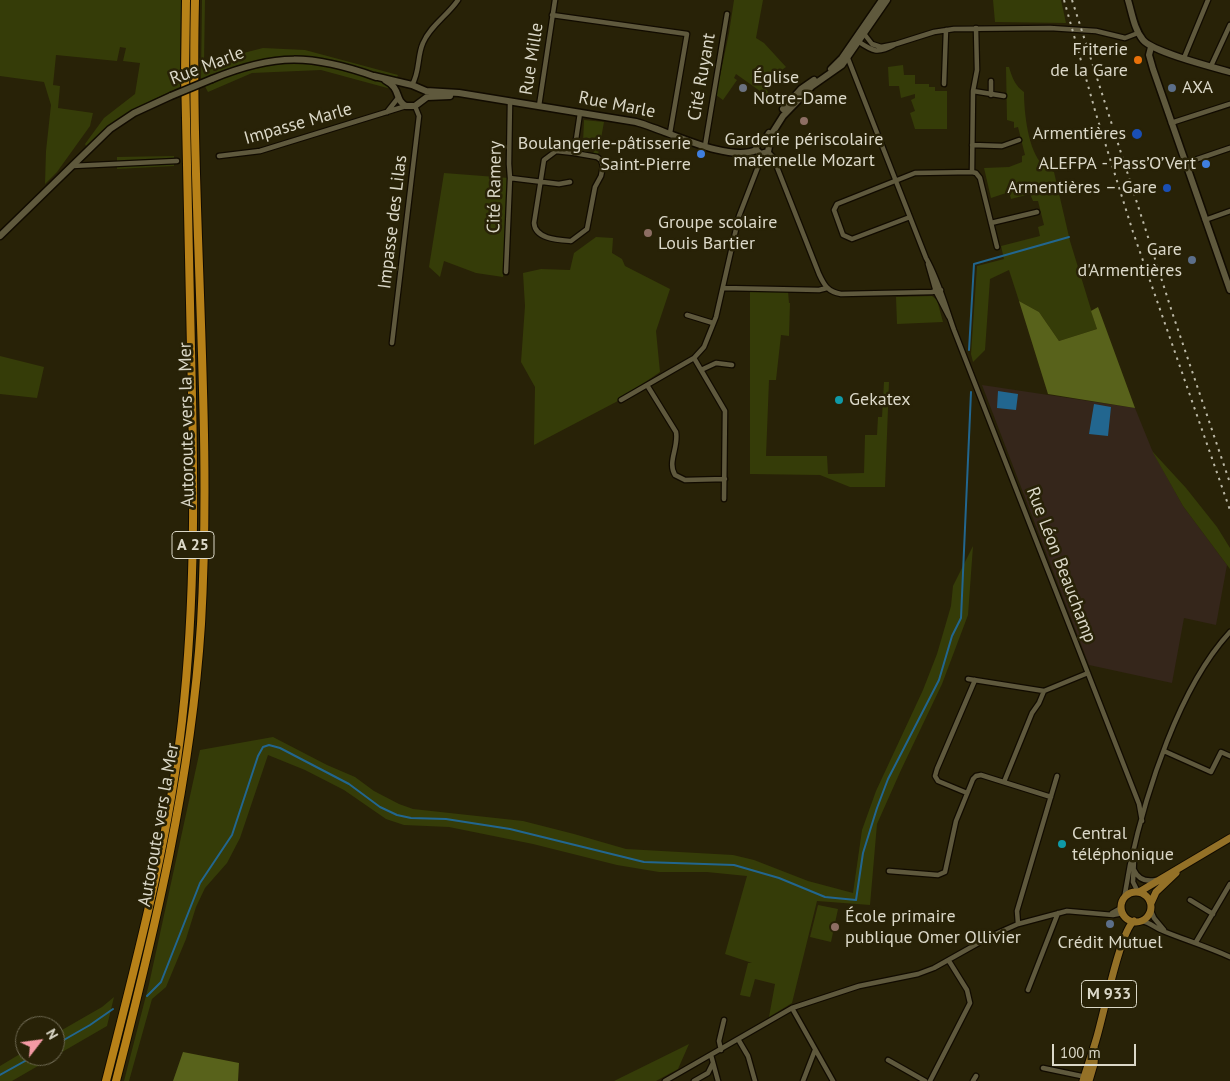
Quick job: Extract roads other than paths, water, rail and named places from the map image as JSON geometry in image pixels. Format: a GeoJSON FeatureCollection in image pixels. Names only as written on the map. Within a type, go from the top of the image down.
{"type":"FeatureCollection","features":[{"type":"Feature","properties":{"kind":"highway","name":"A 25"},"geometry":{"type":"LineString","coordinates":[[106,1081],[135,969],[165,831],[179,742],[188,656],[194,512],[185,73],[186,0]]}},
{"type":"Feature","properties":{"kind":"highway","name":"Autoroute vers la Mer"},"geometry":{"type":"LineString","coordinates":[[116,1081],[154,931],[176,826],[191,731],[199,647],[203,577],[204,486],[195,76],[196,0]]}},
{"type":"Feature","properties":{"kind":"main road"},"geometry":{"type":"LineString","coordinates":[[767,150],[770,138],[777,124],[792,105],[819,80],[838,69],[882,0]]}},
{"type":"Feature","properties":{"kind":"main road"},"geometry":{"type":"LineString","coordinates":[[863,32],[887,0]]}},
{"type":"Feature","properties":{"kind":"main road"},"geometry":{"type":"LineString","coordinates":[[1128,0],[1138,33],[1151,47],[1230,72]]}},
{"type":"Feature","properties":{"kind":"main road"},"geometry":{"type":"LineString","coordinates":[[1151,47],[1150,58],[1171,123],[1230,290]]}},
{"type":"Feature","properties":{"kind":"main road"},"geometry":{"type":"LineString","coordinates":[[767,150],[756,150],[757,144],[768,136],[779,115],[797,93],[834,67],[847,55]]}},
{"type":"Feature","properties":{"kind":"main road","name":"Rue Marle"},"geometry":{"type":"LineString","coordinates":[[0,236],[104,134],[122,120],[171,96],[249,65],[288,59],[322,62],[426,91],[468,95],[636,122],[705,146],[735,153],[756,150]]}},
{"type":"Feature","properties":{"kind":"main road","name":"Rue Marle"},"geometry":{"type":"LineString","coordinates":[[374,76],[390,83],[395,88],[398,96]]}},
{"type":"Feature","properties":{"kind":"main road"},"geometry":{"type":"LineString","coordinates":[[413,86],[421,95],[417,104],[406,106],[401,103],[398,96],[402,87],[413,86]]}},
{"type":"Feature","properties":{"kind":"main road","name":"Rue Marle"},"geometry":{"type":"LineString","coordinates":[[417,104],[429,97],[468,95]]}},
{"type":"Feature","properties":{"kind":"main road"},"geometry":{"type":"LineString","coordinates":[[761,141],[766,141],[767,150]]}},
{"type":"Feature","properties":{"kind":"main road"},"geometry":{"type":"LineString","coordinates":[[1187,865],[1156,892],[1147,917],[1138,921],[1123,912],[1124,899],[1129,894],[1139,892],[1230,838]]}},
{"type":"Feature","properties":{"kind":"main road"},"geometry":{"type":"LineString","coordinates":[[1139,892],[1147,896],[1151,907]]}},
{"type":"Feature","properties":{"kind":"main road","name":"M 933"},"geometry":{"type":"LineString","coordinates":[[1120,949],[1123,912]]}},
{"type":"Feature","properties":{"kind":"main road","name":"M 933"},"geometry":{"type":"LineString","coordinates":[[1087,1079],[1094,1064],[1096,1040],[1120,949],[1128,928],[1138,921]]}},
{"type":"Feature","properties":{"kind":"street"},"geometry":{"type":"LineString","coordinates":[[413,86],[424,40],[458,0]]}},
{"type":"Feature","properties":{"kind":"street","name":"Rue Mille"},"geometry":{"type":"LineString","coordinates":[[539,106],[555,0]]}},
{"type":"Feature","properties":{"kind":"street"},"geometry":{"type":"LineString","coordinates":[[1184,58],[1208,0]]}},
{"type":"Feature","properties":{"kind":"street","name":"Cité Ruyant"},"geometry":{"type":"LineString","coordinates":[[705,146],[727,14]]}},
{"type":"Feature","properties":{"kind":"street","name":"Rue Mille"},"geometry":{"type":"LineString","coordinates":[[552,15],[686,34],[670,133]]}},
{"type":"Feature","properties":{"kind":"street"},"geometry":{"type":"LineString","coordinates":[[1211,66],[1230,25]]}},
{"type":"Feature","properties":{"kind":"street"},"geometry":{"type":"LineString","coordinates":[[863,32],[876,46],[896,44],[946,30],[976,28],[1026,27],[1096,32],[1123,38],[1138,33]]}},
{"type":"Feature","properties":{"kind":"street"},"geometry":{"type":"LineString","coordinates":[[972,172],[973,91],[977,74],[976,28]]}},
{"type":"Feature","properties":{"kind":"street"},"geometry":{"type":"LineString","coordinates":[[944,84],[946,30]]}},
{"type":"Feature","properties":{"kind":"street"},"geometry":{"type":"LineString","coordinates":[[857,41],[877,52],[896,44]]}},
{"type":"Feature","properties":{"kind":"street","name":"Rue Léon Beauchamp"},"geometry":{"type":"LineString","coordinates":[[847,55],[1139,804],[1142,821]]}},
{"type":"Feature","properties":{"kind":"street"},"geometry":{"type":"LineString","coordinates":[[991,81],[991,95]]}},
{"type":"Feature","properties":{"kind":"street"},"geometry":{"type":"LineString","coordinates":[[973,91],[1004,96]]}},
{"type":"Feature","properties":{"kind":"street"},"geometry":{"type":"LineString","coordinates":[[384,114],[392,108],[398,96]]}},
{"type":"Feature","properties":{"kind":"street","name":"Cité Ramery"},"geometry":{"type":"LineString","coordinates":[[506,272],[510,178],[510,102]]}},
{"type":"Feature","properties":{"kind":"street","name":"Impasse des Lilas"},"geometry":{"type":"LineString","coordinates":[[392,342],[419,116],[417,104]]}},
{"type":"Feature","properties":{"kind":"street"},"geometry":{"type":"LineString","coordinates":[[1171,123],[1230,104]]}},
{"type":"Feature","properties":{"kind":"street","name":"Impasse Marle"},"geometry":{"type":"LineString","coordinates":[[219,156],[260,151],[406,106]]}},
{"type":"Feature","properties":{"kind":"street"},"geometry":{"type":"LineString","coordinates":[[574,153],[580,113]]}},
{"type":"Feature","properties":{"kind":"street"},"geometry":{"type":"LineString","coordinates":[[972,145],[1000,146],[1019,140]]}},
{"type":"Feature","properties":{"kind":"street"},"geometry":{"type":"LineString","coordinates":[[1186,163],[1230,148]]}},
{"type":"Feature","properties":{"kind":"street"},"geometry":{"type":"LineString","coordinates":[[621,400],[694,358],[704,347],[723,288],[739,216],[767,150],[773,157],[819,274],[827,288],[841,294],[939,291]]}},
{"type":"Feature","properties":{"kind":"street"},"geometry":{"type":"LineString","coordinates":[[556,151],[574,153],[597,157],[603,166],[601,176],[595,187],[588,227],[585,232],[574,240],[569,241],[543,236],[535,229],[534,223],[545,158],[556,151]]}},
{"type":"Feature","properties":{"kind":"street"},"geometry":{"type":"LineString","coordinates":[[71,166],[177,161]]}},
{"type":"Feature","properties":{"kind":"street"},"geometry":{"type":"LineString","coordinates":[[910,217],[852,239],[843,235],[834,210],[837,204],[918,172],[972,172],[976,173],[980,178],[996,247]]}},
{"type":"Feature","properties":{"kind":"street"},"geometry":{"type":"LineString","coordinates":[[510,178],[559,184],[570,182]]}},
{"type":"Feature","properties":{"kind":"street"},"geometry":{"type":"LineString","coordinates":[[1205,220],[1230,211]]}},
{"type":"Feature","properties":{"kind":"street"},"geometry":{"type":"LineString","coordinates":[[991,223],[1037,212]]}},
{"type":"Feature","properties":{"kind":"street"},"geometry":{"type":"LineString","coordinates":[[723,288],[819,290],[827,288]]}},
{"type":"Feature","properties":{"kind":"street"},"geometry":{"type":"LineString","coordinates":[[687,315],[713,323]]}},
{"type":"Feature","properties":{"kind":"street"},"geometry":{"type":"LineString","coordinates":[[694,358],[725,411],[724,499]]}},
{"type":"Feature","properties":{"kind":"street"},"geometry":{"type":"LineString","coordinates":[[701,370],[716,363],[732,364]]}},
{"type":"Feature","properties":{"kind":"street"},"geometry":{"type":"LineString","coordinates":[[647,385],[676,432],[677,441],[672,468],[675,476],[685,480],[725,479]]}},
{"type":"Feature","properties":{"kind":"street"},"geometry":{"type":"LineString","coordinates":[[1124,899],[1142,821],[1164,751],[1180,713],[1205,664],[1230,632]]}},
{"type":"Feature","properties":{"kind":"street"},"geometry":{"type":"LineString","coordinates":[[968,679],[1044,691],[1088,673]]}},
{"type":"Feature","properties":{"kind":"street"},"geometry":{"type":"LineString","coordinates":[[967,793],[938,782],[935,776],[975,680]]}},
{"type":"Feature","properties":{"kind":"street"},"geometry":{"type":"LineString","coordinates":[[1004,782],[1032,713],[1044,691]]}},
{"type":"Feature","properties":{"kind":"street"},"geometry":{"type":"LineString","coordinates":[[1164,751],[1211,772],[1220,752],[1230,756]]}},
{"type":"Feature","properties":{"kind":"street"},"geometry":{"type":"LineString","coordinates":[[888,871],[938,875],[943,873],[947,864],[957,818],[973,779],[978,775],[1051,797]]}},
{"type":"Feature","properties":{"kind":"street"},"geometry":{"type":"LineString","coordinates":[[1018,924],[1017,911],[1057,776]]}},
{"type":"Feature","properties":{"kind":"street"},"geometry":{"type":"LineString","coordinates":[[1134,852],[1133,884],[1139,892]]}},
{"type":"Feature","properties":{"kind":"street"},"geometry":{"type":"LineString","coordinates":[[1133,868],[1137,876],[1143,880],[1151,881],[1162,878]]}},
{"type":"Feature","properties":{"kind":"street"},"geometry":{"type":"LineString","coordinates":[[1196,942],[1230,884]]}},
{"type":"Feature","properties":{"kind":"street"},"geometry":{"type":"LineString","coordinates":[[1190,900],[1213,914]]}},
{"type":"Feature","properties":{"kind":"street"},"geometry":{"type":"LineString","coordinates":[[1151,907],[1154,918],[1167,933]]}},
{"type":"Feature","properties":{"kind":"street"},"geometry":{"type":"LineString","coordinates":[[665,1081],[792,1008],[859,986],[923,972],[949,961],[991,936],[1018,924],[1058,913],[1076,911],[1106,914],[1123,912]]}},
{"type":"Feature","properties":{"kind":"street"},"geometry":{"type":"LineString","coordinates":[[1028,990],[1058,913]]}},
{"type":"Feature","properties":{"kind":"street"},"geometry":{"type":"LineString","coordinates":[[1138,921],[1149,923],[1161,931],[1196,942],[1230,956]]}},
{"type":"Feature","properties":{"kind":"street"},"geometry":{"type":"LineString","coordinates":[[930,1081],[970,1004],[968,990],[949,961]]}},
{"type":"Feature","properties":{"kind":"street"},"geometry":{"type":"LineString","coordinates":[[792,1008],[832,1081]]}},
{"type":"Feature","properties":{"kind":"street"},"geometry":{"type":"LineString","coordinates":[[721,1050],[718,1041],[724,1020]]}},
{"type":"Feature","properties":{"kind":"street"},"geometry":{"type":"LineString","coordinates":[[738,1039],[748,1056],[755,1081]]}},
{"type":"Feature","properties":{"kind":"street"},"geometry":{"type":"LineString","coordinates":[[803,1081],[815,1050]]}},
{"type":"Feature","properties":{"kind":"street"},"geometry":{"type":"LineString","coordinates":[[711,1055],[718,1081]]}},
{"type":"Feature","properties":{"kind":"street"},"geometry":{"type":"LineString","coordinates":[[888,1060],[925,1081]]}},
{"type":"Feature","properties":{"kind":"street"},"geometry":{"type":"LineString","coordinates":[[694,1081],[708,1073],[713,1063]]}},
{"type":"Feature","properties":{"kind":"street"},"geometry":{"type":"LineString","coordinates":[[1043,1068],[1087,1079]]}},
{"type":"Feature","properties":{"kind":"street"},"geometry":{"type":"LineString","coordinates":[[974,1081],[976,1076]]}},
{"type":"Feature","properties":{"kind":"water"},"geometry":{"type":"Polygon","coordinates":[[[998,391],[1018,394],[1016,410],[997,408],[998,391]]]}},
{"type":"Feature","properties":{"kind":"water"},"geometry":{"type":"Polygon","coordinates":[[[1094,404],[1111,407],[1108,436],[1089,434],[1094,404]]]}},
{"type":"Feature","properties":{"kind":"waterway"},"geometry":{"type":"LineString","coordinates":[[969,350],[974,264],[1069,237]]}},
{"type":"Feature","properties":{"kind":"waterway"},"geometry":{"type":"LineString","coordinates":[[147,996],[161,982],[200,883],[232,835],[258,756],[263,747],[269,745],[280,748],[349,784],[380,807],[397,815],[411,818],[446,819],[510,829],[644,862],[734,865],[779,878],[825,897],[856,900],[863,853],[877,808],[888,779],[939,680],[952,636],[961,618],[971,392]]}},
{"type":"Feature","properties":{"kind":"waterway"},"geometry":{"type":"LineString","coordinates":[[65,1039],[113,1009]]}},
{"type":"Feature","properties":{"kind":"waterway"},"geometry":{"type":"LineString","coordinates":[[0,1075],[16,1066]]}},
{"type":"Feature","properties":{"kind":"railway"},"geometry":{"type":"LineString","coordinates":[[1064,0],[1096,114],[1133,232],[1230,510]]}},
{"type":"Feature","properties":{"kind":"railway"},"geometry":{"type":"LineString","coordinates":[[1072,0],[1173,315],[1230,483]]}},
{"type":"Feature","properties":{"kind":"place","name":"Friterie de la Gare"},"geometry":{"type":"Point","coordinates":[1138,60]}},
{"type":"Feature","properties":{"kind":"place","name":"Église Notre-Dame"},"geometry":{"type":"Point","coordinates":[743,88]}},
{"type":"Feature","properties":{"kind":"place","name":"AXA"},"geometry":{"type":"Point","coordinates":[1172,88]}},
{"type":"Feature","properties":{"kind":"place","name":"Garderie périscolaire maternelle Mozart"},"geometry":{"type":"Point","coordinates":[804,121]}},
{"type":"Feature","properties":{"kind":"place","name":"Armentières"},"geometry":{"type":"Point","coordinates":[1137,134]}},
{"type":"Feature","properties":{"kind":"place","name":"Boulangerie-pâtisserie Saint-Pierre"},"geometry":{"type":"Point","coordinates":[701,154]}},
{"type":"Feature","properties":{"kind":"place","name":"ALEFPA - Pass’O’Vert"},"geometry":{"type":"Point","coordinates":[1206,164]}},
{"type":"Feature","properties":{"kind":"place","name":"Armentières – Gare"},"geometry":{"type":"Point","coordinates":[1167,188]}},
{"type":"Feature","properties":{"kind":"place","name":"Groupe scolaire Louis Bartier"},"geometry":{"type":"Point","coordinates":[648,233]}},
{"type":"Feature","properties":{"kind":"place","name":"Gare d'Armentières"},"geometry":{"type":"Point","coordinates":[1192,260]}},
{"type":"Feature","properties":{"kind":"place","name":"Gekatex"},"geometry":{"type":"Point","coordinates":[839,400]}},
{"type":"Feature","properties":{"kind":"place","name":"Central téléphonique"},"geometry":{"type":"Point","coordinates":[1062,844]}},
{"type":"Feature","properties":{"kind":"place","name":"Crédit Mutuel"},"geometry":{"type":"Point","coordinates":[1110,924]}},
{"type":"Feature","properties":{"kind":"place","name":"École primaire publique Omer Ollivier"},"geometry":{"type":"Point","coordinates":[835,927]}}]}
